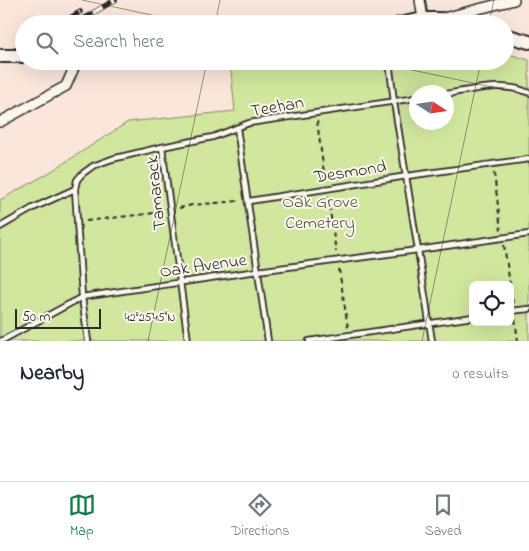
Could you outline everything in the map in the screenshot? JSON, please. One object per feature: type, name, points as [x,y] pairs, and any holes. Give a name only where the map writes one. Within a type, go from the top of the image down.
[{"type":"street","points":[[420,0],[422,15]]},
{"type":"street","points":[[456,15],[514,0]]},
{"type":"street","points":[[514,38],[529,42]]},
{"type":"street","points":[[0,56],[15,56]]},
{"type":"street","points":[[0,122],[66,86],[73,70]]},
{"type":"lane","points":[[390,70],[432,341]]},
{"type":"lane","points":[[454,93],[509,87],[529,93]]},
{"type":"lane","name":"Teehan","points":[[249,200],[237,128],[249,123],[409,99]]},
{"type":"lane","name":"Tamarack","points":[[188,341],[162,147],[213,137],[237,128]]},
{"type":"lane","points":[[88,341],[82,297],[75,189],[77,180],[93,166],[112,159],[162,147]]},
{"type":"lane","name":"Desmond","points":[[249,200],[529,159]]},
{"type":"lane","points":[[0,227],[33,208],[75,189]]},
{"type":"lane","points":[[249,200],[257,271],[268,341]]},
{"type":"lane","name":"Oak Avenue","points":[[1,341],[82,297],[529,234]]},
{"type":"lane","points":[[514,311],[529,309]]},
{"type":"lane","points":[[309,341],[469,318]]},
{"type":"path","points":[[316,113],[349,335]]},
{"type":"path","points":[[493,164],[509,281]]},
{"type":"path","points":[[77,223],[171,211],[192,206],[249,200]]},
{"type":"path","points":[[514,321],[518,341]]},
{"type":"green space","name":"Oak Grove Cemetery","points":[[514,56],[529,60],[529,341],[0,341],[0,200],[47,174],[128,122],[235,111],[231,70],[514,70]]},
{"type":"railway","points":[[89,15],[115,0]]},
{"type":"railway","points":[[75,15],[80,12]]},
{"type":"railway","points":[[0,59],[15,50]]}]
